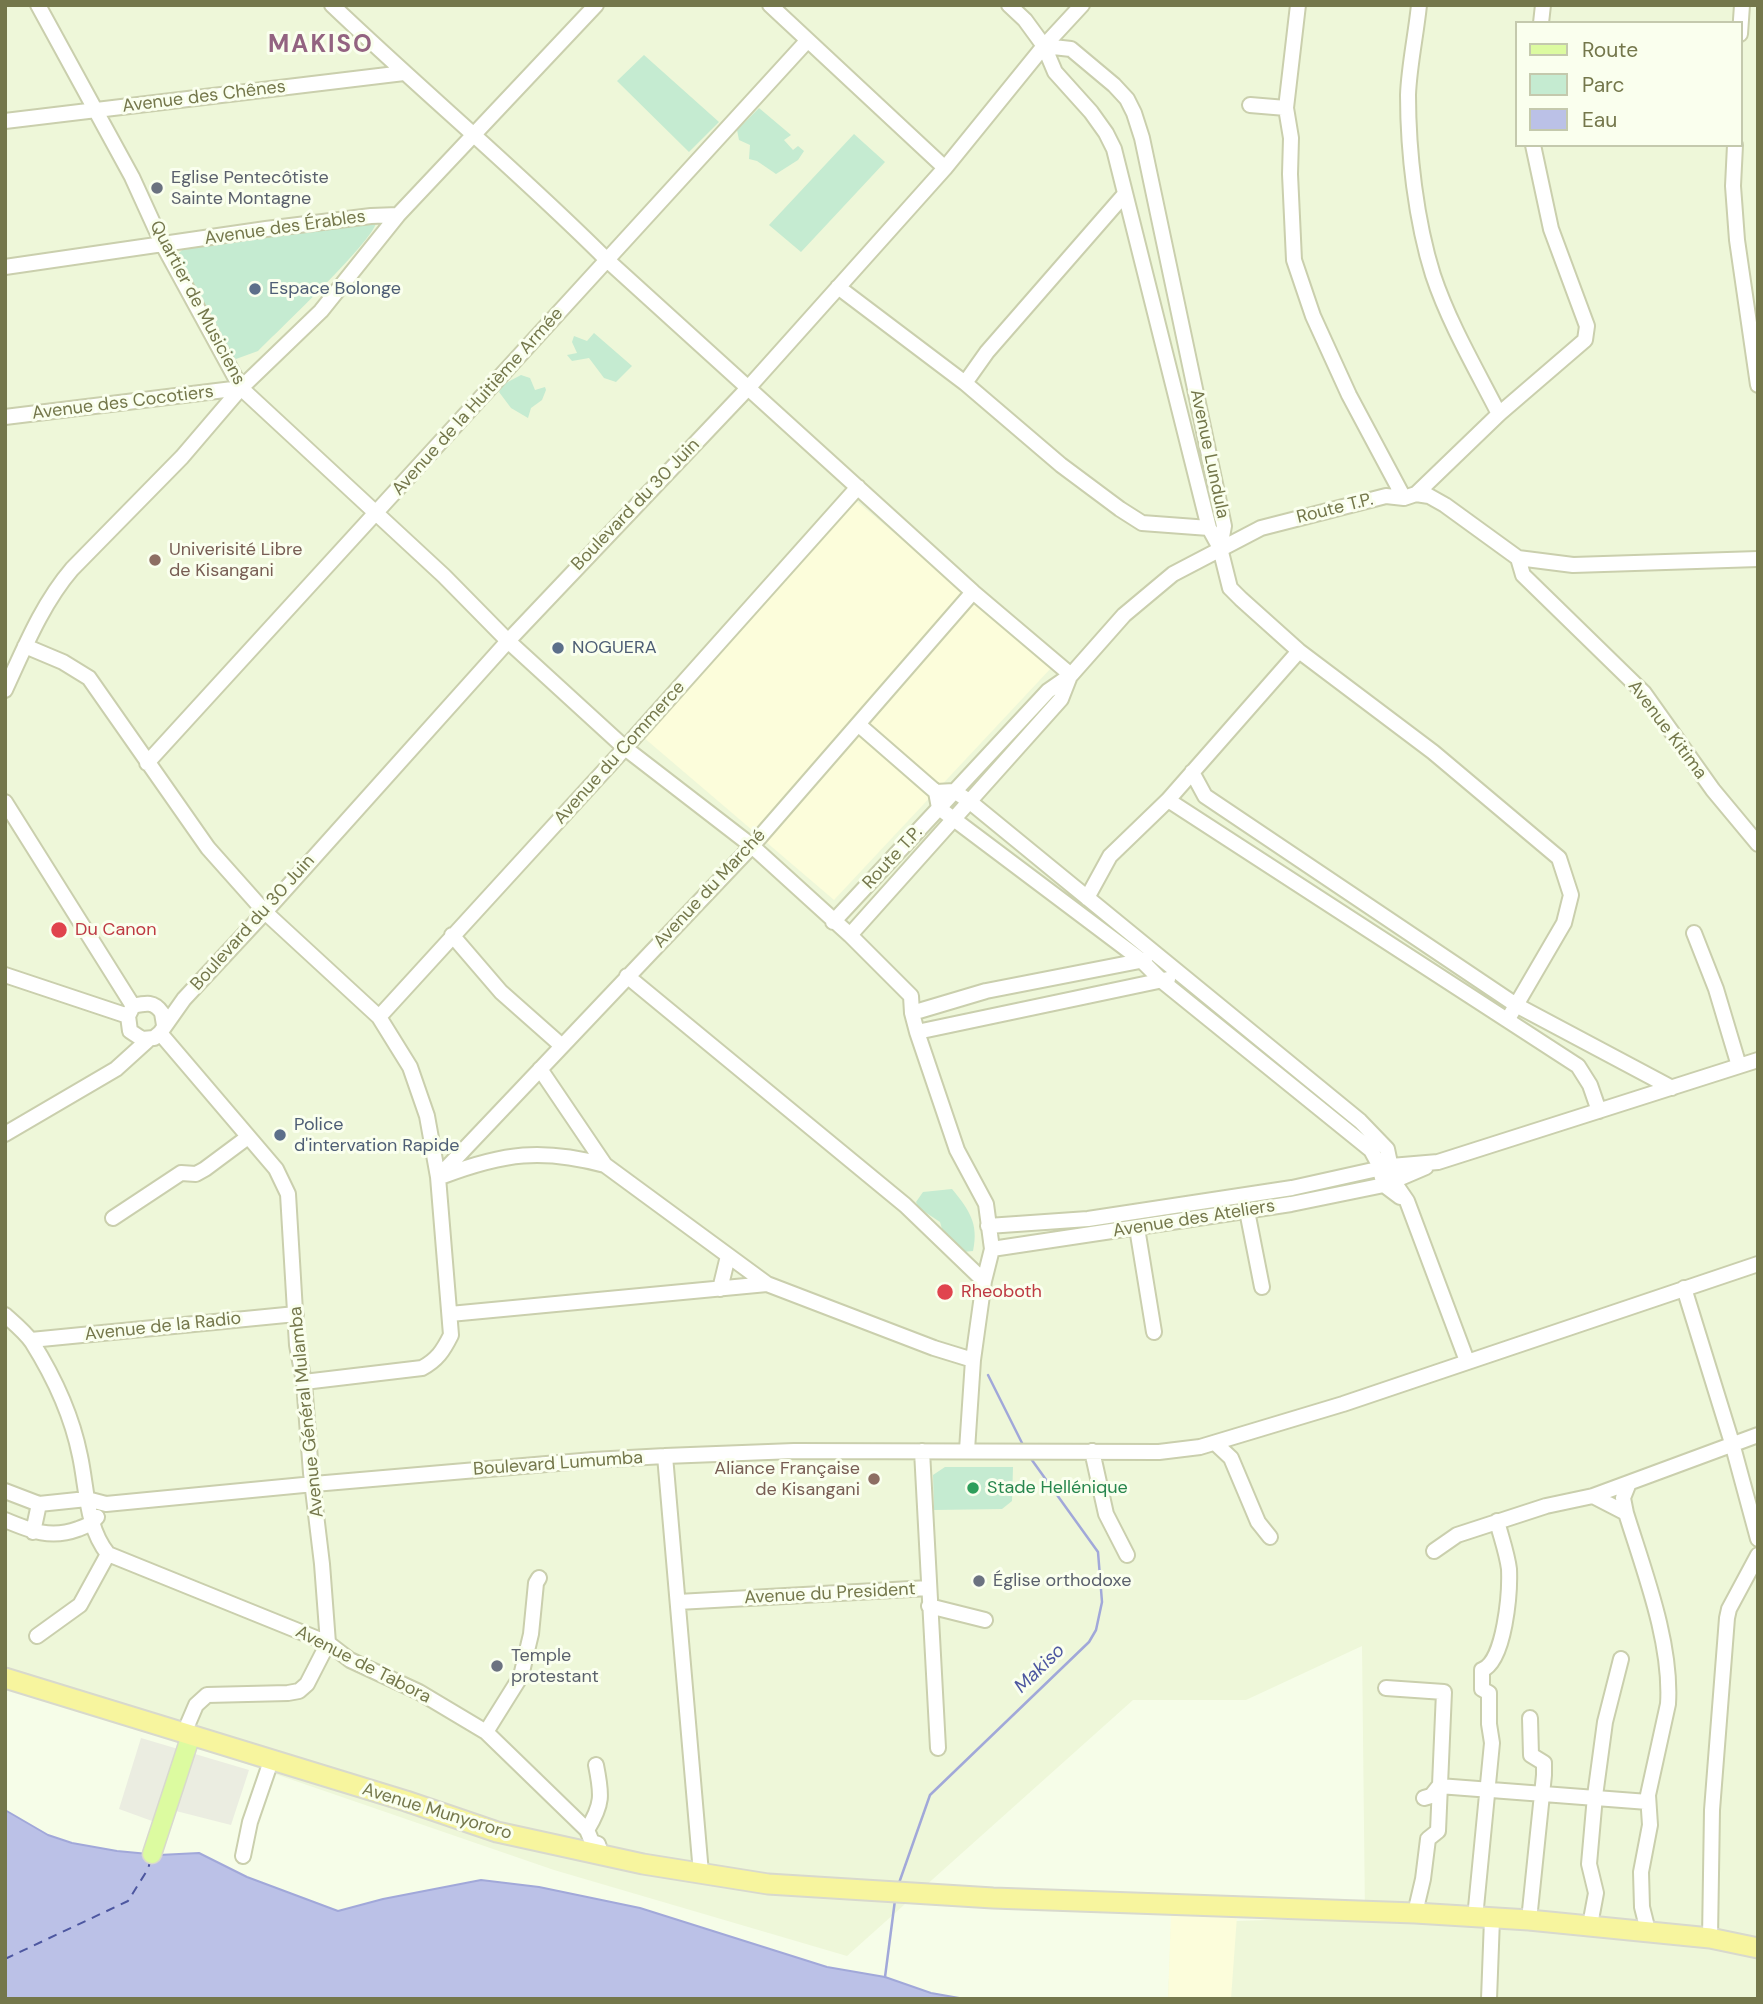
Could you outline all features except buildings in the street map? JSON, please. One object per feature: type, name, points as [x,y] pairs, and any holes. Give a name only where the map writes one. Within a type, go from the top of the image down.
[{"type":"highway","name":"Avenue Munyororo","points":[[5,1678],[405,1801],[497,1832],[602,1856],[768,1884],[993,1898],[1415,1913],[1529,1920],[1710,1938],[1758,1948]]},
{"type":"main road","points":[[152,1854],[187,1734]]},
{"type":"street","name":"Quartier de Musiciens","points":[[38,5],[96,109],[132,177],[163,245],[241,388],[625,748],[752,846],[911,996],[917,1032],[957,1150],[986,1204],[992,1249]]},
{"type":"street","points":[[332,5],[404,73],[548,200],[606,259],[973,592],[1071,675]]},
{"type":"street","points":[[5,690],[25,646],[60,583],[72,569],[182,457],[241,388],[321,310],[398,215],[596,5]]},
{"type":"street","points":[[770,5],[945,168]]},
{"type":"street","name":"Avenue Lundula","points":[[1009,5],[1025,20],[1044,46],[1055,72],[1107,133],[1114,149],[1209,528],[1220,548]]},
{"type":"street","name":"Boulevard du 30 Juin","points":[[116,1069],[157,1033],[184,999],[508,641],[749,387],[945,168],[1044,46],[1082,5]]},
{"type":"street","points":[[1297,5],[1286,108],[1292,152],[1290,174],[1294,260],[1302,289],[1349,395],[1410,496],[1585,340],[1587,334],[1583,317],[1550,229],[1532,147]]},
{"type":"street","points":[[1419,5],[1408,94],[1420,226],[1433,276],[1466,350],[1499,414]]},
{"type":"street","name":"Avenue de la Huitième Armée","points":[[147,763],[807,41]]},
{"type":"street","name":"Avenue Lundula","points":[[1044,46],[1071,49],[1114,85],[1127,99],[1134,113],[1145,152],[1224,526],[1220,548]]},
{"type":"street","name":"Avenue des Chênes","points":[[5,121],[404,73]]},
{"type":"street","points":[[1250,105],[1286,108]]},
{"type":"street","points":[[1735,147],[1733,186],[1737,240],[1758,385]]},
{"type":"street","points":[[965,383],[986,352],[1124,195]]},
{"type":"street","name":"Avenue des Érables","points":[[5,267],[363,217],[398,215]]},
{"type":"street","points":[[838,287],[965,383],[1061,465],[1142,523],[1209,528]]},
{"type":"street","name":"Avenue des Cocotiers","points":[[5,417],[241,388]]},
{"type":"street","name":"Avenue du Commerce","points":[[379,1017],[625,748],[858,486]]},
{"type":"street","name":"Route T.P.","points":[[833,922],[1048,691],[1071,675],[1124,615],[1173,574],[1261,528],[1386,496],[1429,496],[1518,558],[1573,565],[1758,559]]},
{"type":"street","points":[[1220,548],[1230,588],[1299,651],[1433,752],[1559,858],[1571,895],[1564,923],[1508,1019]]},
{"type":"street","name":"Avenue Kitima","points":[[1518,558],[1523,575],[1644,693],[1713,790],[1757,841]]},
{"type":"street","name":"Avenue du Marché","points":[[438,1177],[752,846],[973,592]]},
{"type":"street","points":[[25,646],[63,662],[89,678],[208,848],[265,912],[379,1017],[410,1067],[419,1088],[438,1177],[451,1335],[443,1352],[434,1362],[422,1368],[304,1382]]},
{"type":"street","points":[[1087,898],[1110,856],[1168,800],[1299,651]]},
{"type":"street","name":"Route T.P.","points":[[850,936],[1061,699],[1071,675]]},
{"type":"street","points":[[859,725],[936,792],[939,808],[1141,960],[1162,981],[1371,1150],[1385,1167]]},
{"type":"street","points":[[1192,772],[1205,796],[1516,1006],[1672,1088]]},
{"type":"street","points":[[936,792],[954,791],[969,801],[1360,1121],[1387,1149],[1385,1167],[1389,1183],[1407,1201],[1467,1361]]},
{"type":"street","points":[[1168,800],[1578,1066],[1590,1085],[1599,1111]]},
{"type":"street","points":[[5,803],[130,1018],[137,1038],[157,1033],[162,1013],[153,1004]]},
{"type":"street","points":[[1260,859],[1276,844]]},
{"type":"street","points":[[1694,933],[1716,989],[1739,1066]]},
{"type":"street","points":[[452,935],[501,992],[562,1046]]},
{"type":"street","points":[[912,1013],[986,990],[1160,958]]},
{"type":"street","points":[[5,975],[130,1018]]},
{"type":"street","points":[[627,976],[905,1205],[984,1281]]},
{"type":"street","points":[[917,1032],[1183,977]]},
{"type":"street","points":[[5,1134],[116,1069],[126,1047],[130,1018],[146,1003],[184,999]]},
{"type":"street","name":"Avenue Général Mulamba","points":[[157,1033],[276,1169],[288,1194],[298,1345],[304,1382],[328,1643]]},
{"type":"street","points":[[988,1226],[1088,1219],[1278,1191],[1385,1167],[1438,1162],[1758,1060]]},
{"type":"street","points":[[540,1069],[605,1166]]},
{"type":"street","points":[[113,1218],[181,1174],[196,1174],[205,1169],[248,1137]]},
{"type":"street","points":[[438,1177],[481,1162],[514,1156],[547,1154],[575,1157],[605,1166],[767,1284],[934,1348],[973,1360]]},
{"type":"street","name":"Avenue des Ateliers","points":[[992,1249],[1247,1211],[1389,1183],[1438,1162]]},
{"type":"street","points":[[1247,1211],[1262,1287]]},
{"type":"street","points":[[1137,1228],[1154,1332]]},
{"type":"street","points":[[967,1450],[973,1360],[984,1281],[992,1249]]},
{"type":"street","points":[[720,1289],[728,1256]]},
{"type":"street","name":"Boulevard Lumumba","points":[[5,1491],[38,1504],[87,1499],[106,1504],[593,1460],[665,1456],[794,1451],[1182,1450],[1215,1443],[1343,1404],[1758,1264]]},
{"type":"street","points":[[450,1314],[767,1284]]},
{"type":"street","points":[[1684,1288],[1732,1443],[1758,1539]]},
{"type":"street","name":"Avenue de la Radio","points":[[31,1340],[296,1314]]},
{"type":"street","points":[[5,1315],[31,1340],[66,1406],[77,1441],[93,1523],[100,1545],[108,1554],[80,1605],[37,1636]]},
{"type":"street","points":[[1434,1551],[1457,1535],[1546,1506],[1592,1496],[1758,1435]]},
{"type":"street","points":[[1215,1443],[1231,1458],[1258,1522],[1269,1537]]},
{"type":"street","name":"Avenue du President","points":[[678,1602],[929,1588],[922,1451]]},
{"type":"street","points":[[1092,1451],[1106,1514],[1127,1555]]},
{"type":"street","points":[[665,1456],[701,1872]]},
{"type":"street","points":[[1629,1483],[1623,1498],[1656,1608],[1669,1690],[1648,1802],[1650,1825],[1641,1872],[1642,1907],[1648,1931]]},
{"type":"street","points":[[1592,1496],[1626,1513]]},
{"type":"street","points":[[33,1532],[38,1504]]},
{"type":"street","points":[[5,1520],[33,1532],[51,1535],[93,1523],[106,1504]]},
{"type":"street","points":[[1489,1999],[1483,1919],[1486,1790],[1492,1743],[1489,1693],[1482,1689],[1482,1670],[1490,1667],[1500,1649],[1508,1582],[1508,1569],[1497,1521]]},
{"type":"street","name":"Avenue de Tabora","points":[[108,1554],[328,1643],[350,1660],[419,1692],[486,1732],[587,1830],[592,1842],[598,1844],[602,1856]]},
{"type":"street","points":[[1710,1938],[1712,1810],[1727,1618],[1729,1609],[1758,1555]]},
{"type":"street","points":[[486,1732],[521,1676],[531,1634],[536,1583],[539,1578]]},
{"type":"street","points":[[929,1588],[938,1748]]},
{"type":"street","points":[[929,1606],[985,1620]]},
{"type":"street","points":[[187,1734],[196,1705],[208,1695],[299,1691],[307,1684],[328,1643]]},
{"type":"street","points":[[1590,1925],[1596,1893],[1589,1864],[1595,1796],[1605,1722],[1620,1659]]},
{"type":"street","points":[[1386,1688],[1444,1692],[1438,1831],[1427,1839],[1423,1880],[1415,1913]]},
{"type":"street","points":[[1529,1920],[1544,1763],[1531,1755],[1530,1717]]},
{"type":"street","points":[[243,1856],[250,1822],[271,1761]]},
{"type":"street","points":[[587,1830],[598,1811],[600,1789],[596,1765]]},
{"type":"street","points":[[1439,1786],[1648,1802]]},
{"type":"street","points":[[1424,1798],[1431,1796],[1439,1786]]},
{"type":"shaded area","points":[[5,5],[1758,5],[1758,1999],[1168,1999],[1171,1923],[1365,1917],[1362,1646],[1246,1700],[1133,1700],[847,1956],[554,1870],[5,1681]]},
{"type":"shaded area","points":[[855,500],[1053,666],[834,900],[643,737]]},
{"type":"shaded area","points":[[141,1738],[249,1770],[231,1825],[172,1810],[146,1853],[152,1821],[119,1809]]},
{"type":"shaded area","points":[[1171,1914],[1237,1916],[1231,1999],[1168,1999]]},
{"type":"green space","points":[[644,55],[719,122],[689,152],[617,81]]},
{"type":"green space","points":[[759,108],[791,135],[784,140],[793,150],[798,146],[804,151],[798,160],[776,174],[757,161],[749,159],[750,145],[739,140],[737,130]]},
{"type":"green space","points":[[854,134],[885,162],[801,252],[769,225]]},
{"type":"green space","points":[[372,220],[376,223],[371,233],[323,287],[258,351],[236,359],[230,354],[179,263],[178,254],[183,249]]},
{"type":"green space","points":[[594,333],[632,366],[616,382],[604,378],[589,358],[572,361],[567,355],[577,353],[572,342],[574,336],[587,341]]},
{"type":"green space","points":[[521,375],[530,378],[535,390],[545,387],[546,390],[542,400],[531,408],[528,418],[511,408],[499,392],[504,384]]},
{"type":"green space","points":[[952,1189],[971,1217],[975,1232],[973,1251],[963,1252],[942,1229],[940,1222],[919,1208],[916,1202],[923,1192]]},
{"type":"green space","name":"Stade Hellénique","points":[[945,1467],[1013,1467],[1012,1501],[1002,1509],[934,1510],[933,1475]]},
{"type":"water","points":[[5,1810],[48,1835],[72,1843],[159,1855],[199,1853],[247,1877],[338,1911],[383,1899],[481,1880],[539,1887],[640,1908],[827,1967],[885,1977],[931,1993],[965,1999],[5,1999]]},
{"type":"waterway","name":"Makiso","points":[[988,1375],[1024,1447]]},
{"type":"waterway","name":"Makiso","points":[[899,1883],[930,1795],[1089,1642],[1096,1630],[1102,1602],[1098,1552],[1029,1456]]},
{"type":"waterway","name":"Makiso","points":[[885,1977],[895,1900]]},
{"type":"ferry route","points":[[5,1959],[128,1901],[150,1862]]},
{"type":"place","name":"Eglise Pentecôtiste Sainte Montagne","points":[[157,188]]},
{"type":"place","name":"Espace Bolonge","points":[[255,289]]},
{"type":"place","name":"Univerisité Libre de Kisangani","points":[[155,560]]},
{"type":"place","name":"NOGUERA","points":[[558,648]]},
{"type":"place","name":"Du Canon","points":[[59,930]]},
{"type":"place","name":"Police d'intervation Rapide","points":[[280,1135]]},
{"type":"place","name":"Rheoboth","points":[[945,1292]]},
{"type":"place","name":"Aliance Française de Kisangani","points":[[874,1479]]},
{"type":"place","name":"Stade Hellénique","points":[[973,1488]]},
{"type":"place","name":"Église orthodoxe","points":[[979,1581]]},
{"type":"place","name":"Temple protestant","points":[[497,1666]]},
{"type":"district","name":"MAKISO","points":[[321,46]]}]
